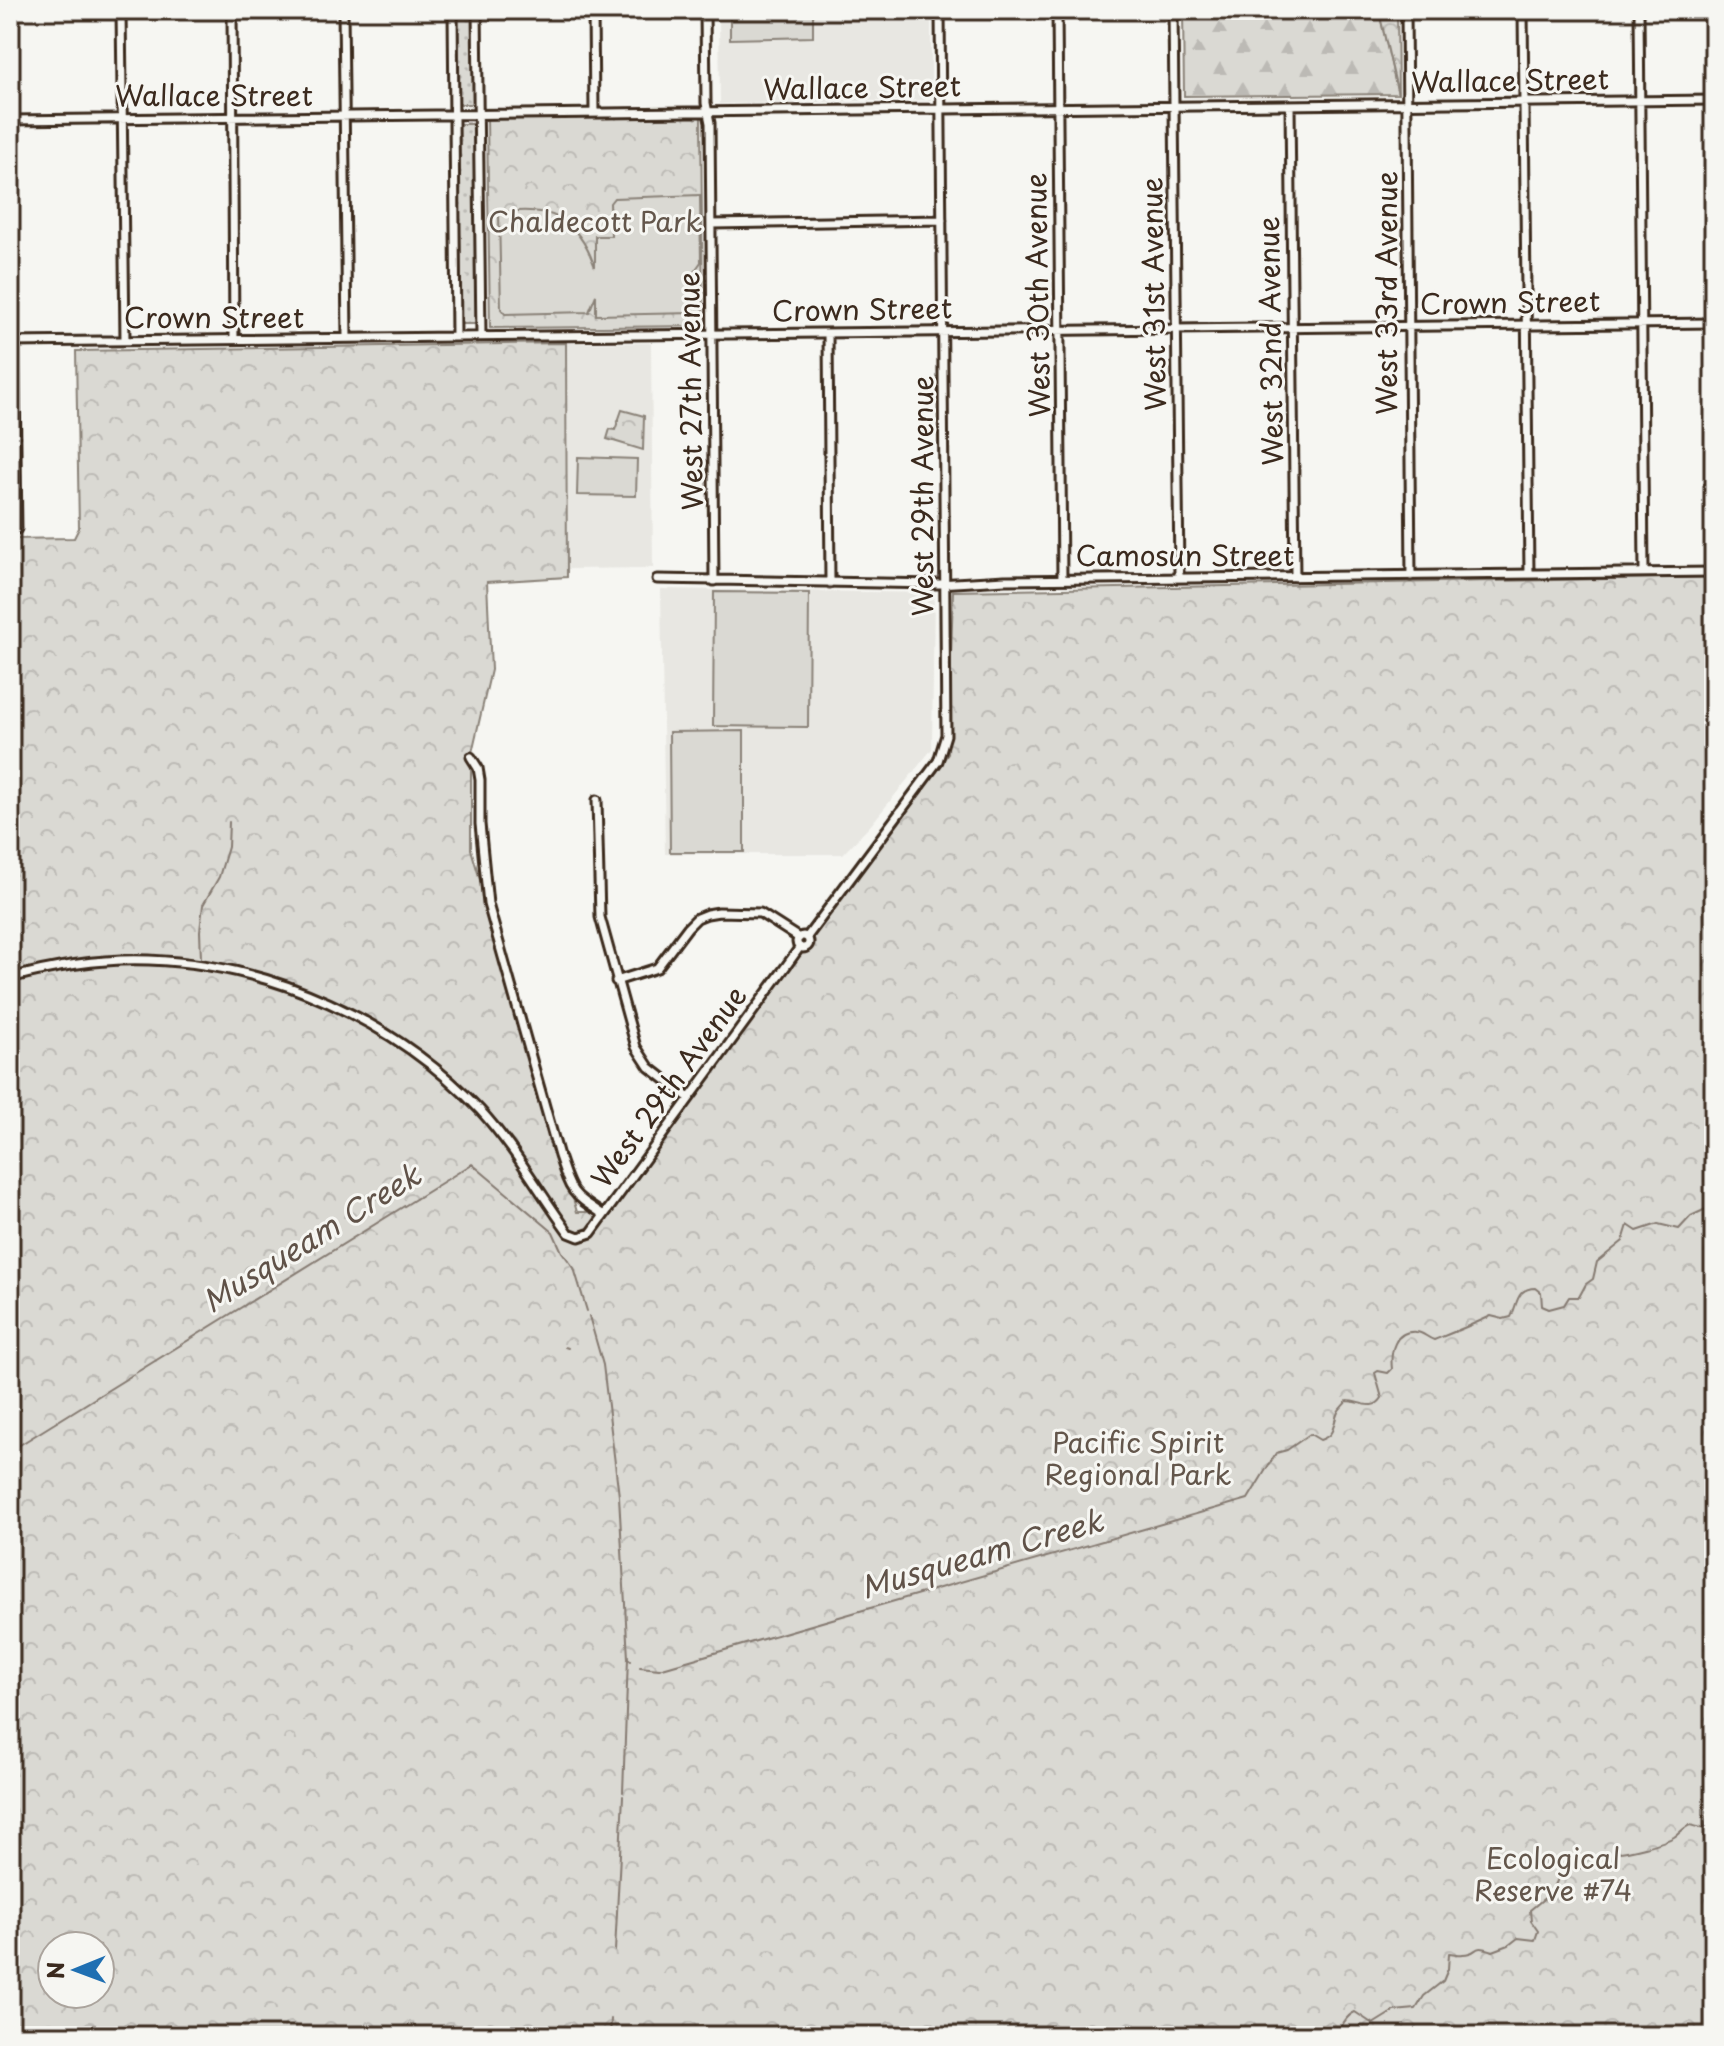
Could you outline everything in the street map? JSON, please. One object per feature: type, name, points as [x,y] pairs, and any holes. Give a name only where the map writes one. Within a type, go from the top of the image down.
[{"type":"street","points":[[10,10],[12,342],[17,529]]},
{"type":"street","points":[[121,10],[125,340]]},
{"type":"street","points":[[232,10],[234,339]]},
{"type":"street","points":[[343,10],[347,338]]},
{"type":"street","points":[[453,10],[456,336]]},
{"type":"street","points":[[477,10],[481,336]]},
{"type":"street","points":[[593,10],[594,113]]},
{"type":"street","name":"West 27th Avenue","points":[[705,10],[711,224],[714,581]]},
{"type":"street","name":"West 29th Avenue","points":[[604,1215],[802,941],[884,836],[944,749],[947,725],[940,10]]},
{"type":"street","name":"West 30th Avenue","points":[[1057,10],[1062,579]]},
{"type":"street","name":"West 31st Avenue","points":[[1173,10],[1179,577]]},
{"type":"street","name":"West 33rd Avenue","points":[[1406,10],[1411,576]]},
{"type":"street","points":[[1523,10],[1529,574]]},
{"type":"street","points":[[1639,10],[1644,572]]},
{"type":"street","name":"Wallace Street","points":[[11,120],[1714,100]]},
{"type":"street","name":"West 32nd Avenue","points":[[1290,105],[1295,577]]},
{"type":"street","points":[[711,224],[942,220]]},
{"type":"street","name":"Crown Street","points":[[12,342],[1714,323]]},
{"type":"street","points":[[828,333],[830,583]]},
{"type":"street","name":"Camosun Street","points":[[657,579],[946,583],[1179,577],[1714,572]]},
{"type":"street","points":[[10,978],[78,964],[150,960],[233,971],[294,989],[366,1022],[450,1081],[506,1140],[569,1233],[584,1236],[591,1233],[604,1215],[578,1198],[569,1187],[488,904],[481,839],[480,780],[478,768],[471,757]]},
{"type":"street","points":[[597,800],[600,917],[616,981],[640,1057],[689,1098]]},
{"type":"street","points":[[616,981],[657,968],[688,927],[707,914],[760,913],[802,941]]},
{"type":"shaded area","points":[[719,10],[931,10],[931,100],[720,104]]},
{"type":"shaded area","points":[[567,343],[651,343],[653,568],[568,569]]},
{"type":"shaded area","points":[[661,589],[934,593],[932,749],[870,826],[843,854],[665,854]]},
{"type":"green space","points":[[458,10],[474,10],[474,104],[459,104]]},
{"type":"green space","points":[[730,10],[813,10],[813,37],[730,39]]},
{"type":"green space","points":[[1183,10],[1369,10],[1380,16],[1398,94],[1184,96]]},
{"type":"green space","points":[[1369,10],[1397,10],[1398,94],[1380,16]]},
{"type":"green space","name":"Chaldecott Park","points":[[701,116],[703,326],[490,328],[487,118]]},
{"type":"green space","points":[[459,124],[475,124],[476,324],[461,324]]},
{"type":"green space","points":[[700,195],[701,262],[694,272],[694,313],[596,315],[596,295],[589,312],[505,314],[501,309],[499,213],[533,211],[559,218],[580,236],[595,267],[595,236],[611,236],[610,203],[614,198]]},
{"type":"green space","name":"Pacific Spirit Regional Park","points":[[566,343],[567,577],[487,582],[491,670],[471,757],[471,849],[577,1212],[606,1212],[948,754],[953,591],[1714,577],[1714,2036],[10,2036],[10,539],[74,538],[79,528],[76,351]]},
{"type":"green space","points":[[622,410],[644,416],[643,450],[607,439],[610,429],[615,430]]},
{"type":"green space","points":[[578,457],[637,459],[636,496],[577,495]]},
{"type":"green space","points":[[714,592],[809,593],[808,727],[713,726]]},
{"type":"green space","points":[[744,731],[744,852],[670,852],[669,732]]},
{"type":"waterway","points":[[201,959],[203,905],[219,877],[228,847],[229,822]]},
{"type":"waterway","name":"Musqueam Creek","points":[[10,1451],[472,1164],[553,1232],[574,1268],[587,1311]]},
{"type":"waterway","name":"Musqueam Creek","points":[[640,1667],[659,1669],[1248,1499],[1276,1453],[1287,1450],[1310,1434],[1320,1440],[1329,1435],[1338,1412],[1347,1401],[1370,1405],[1382,1398],[1375,1373],[1388,1373],[1392,1369],[1393,1349],[1398,1338],[1409,1332],[1418,1332],[1434,1340],[1491,1316],[1511,1317],[1521,1293],[1529,1289],[1536,1288],[1541,1292],[1542,1306],[1549,1309],[1564,1305],[1569,1297],[1579,1297],[1586,1284],[1593,1279],[1597,1262],[1623,1241],[1628,1225],[1637,1231],[1658,1224],[1679,1229],[1691,1216],[1708,1208]]},
{"type":"waterway","name":"Musqueam Creek","points":[[589,1316],[603,1365],[619,1496],[628,1658],[631,1661]]},
{"type":"waterway","points":[[623,1792],[628,1658]]},
{"type":"waterway","points":[[615,1951],[623,1796]]},
{"type":"waterway","points":[[1339,2036],[1344,2022],[1355,2012],[1373,2024],[1394,2011],[1416,2009],[1424,1996],[1443,1981],[1449,1953],[1468,1954],[1478,1948],[1493,1951],[1518,1938],[1535,1940],[1538,1931],[1531,1921],[1530,1910],[1552,1892],[1561,1872],[1591,1866],[1607,1868],[1612,1865],[1617,1852],[1662,1842],[1690,1825],[1705,1829],[1708,1813],[1714,1809]]},
{"type":"waterway","points":[[610,2036],[611,2019]]},
{"type":"park label","name":"Ecological Reserve #74","points":[[1553,1875]]}]
